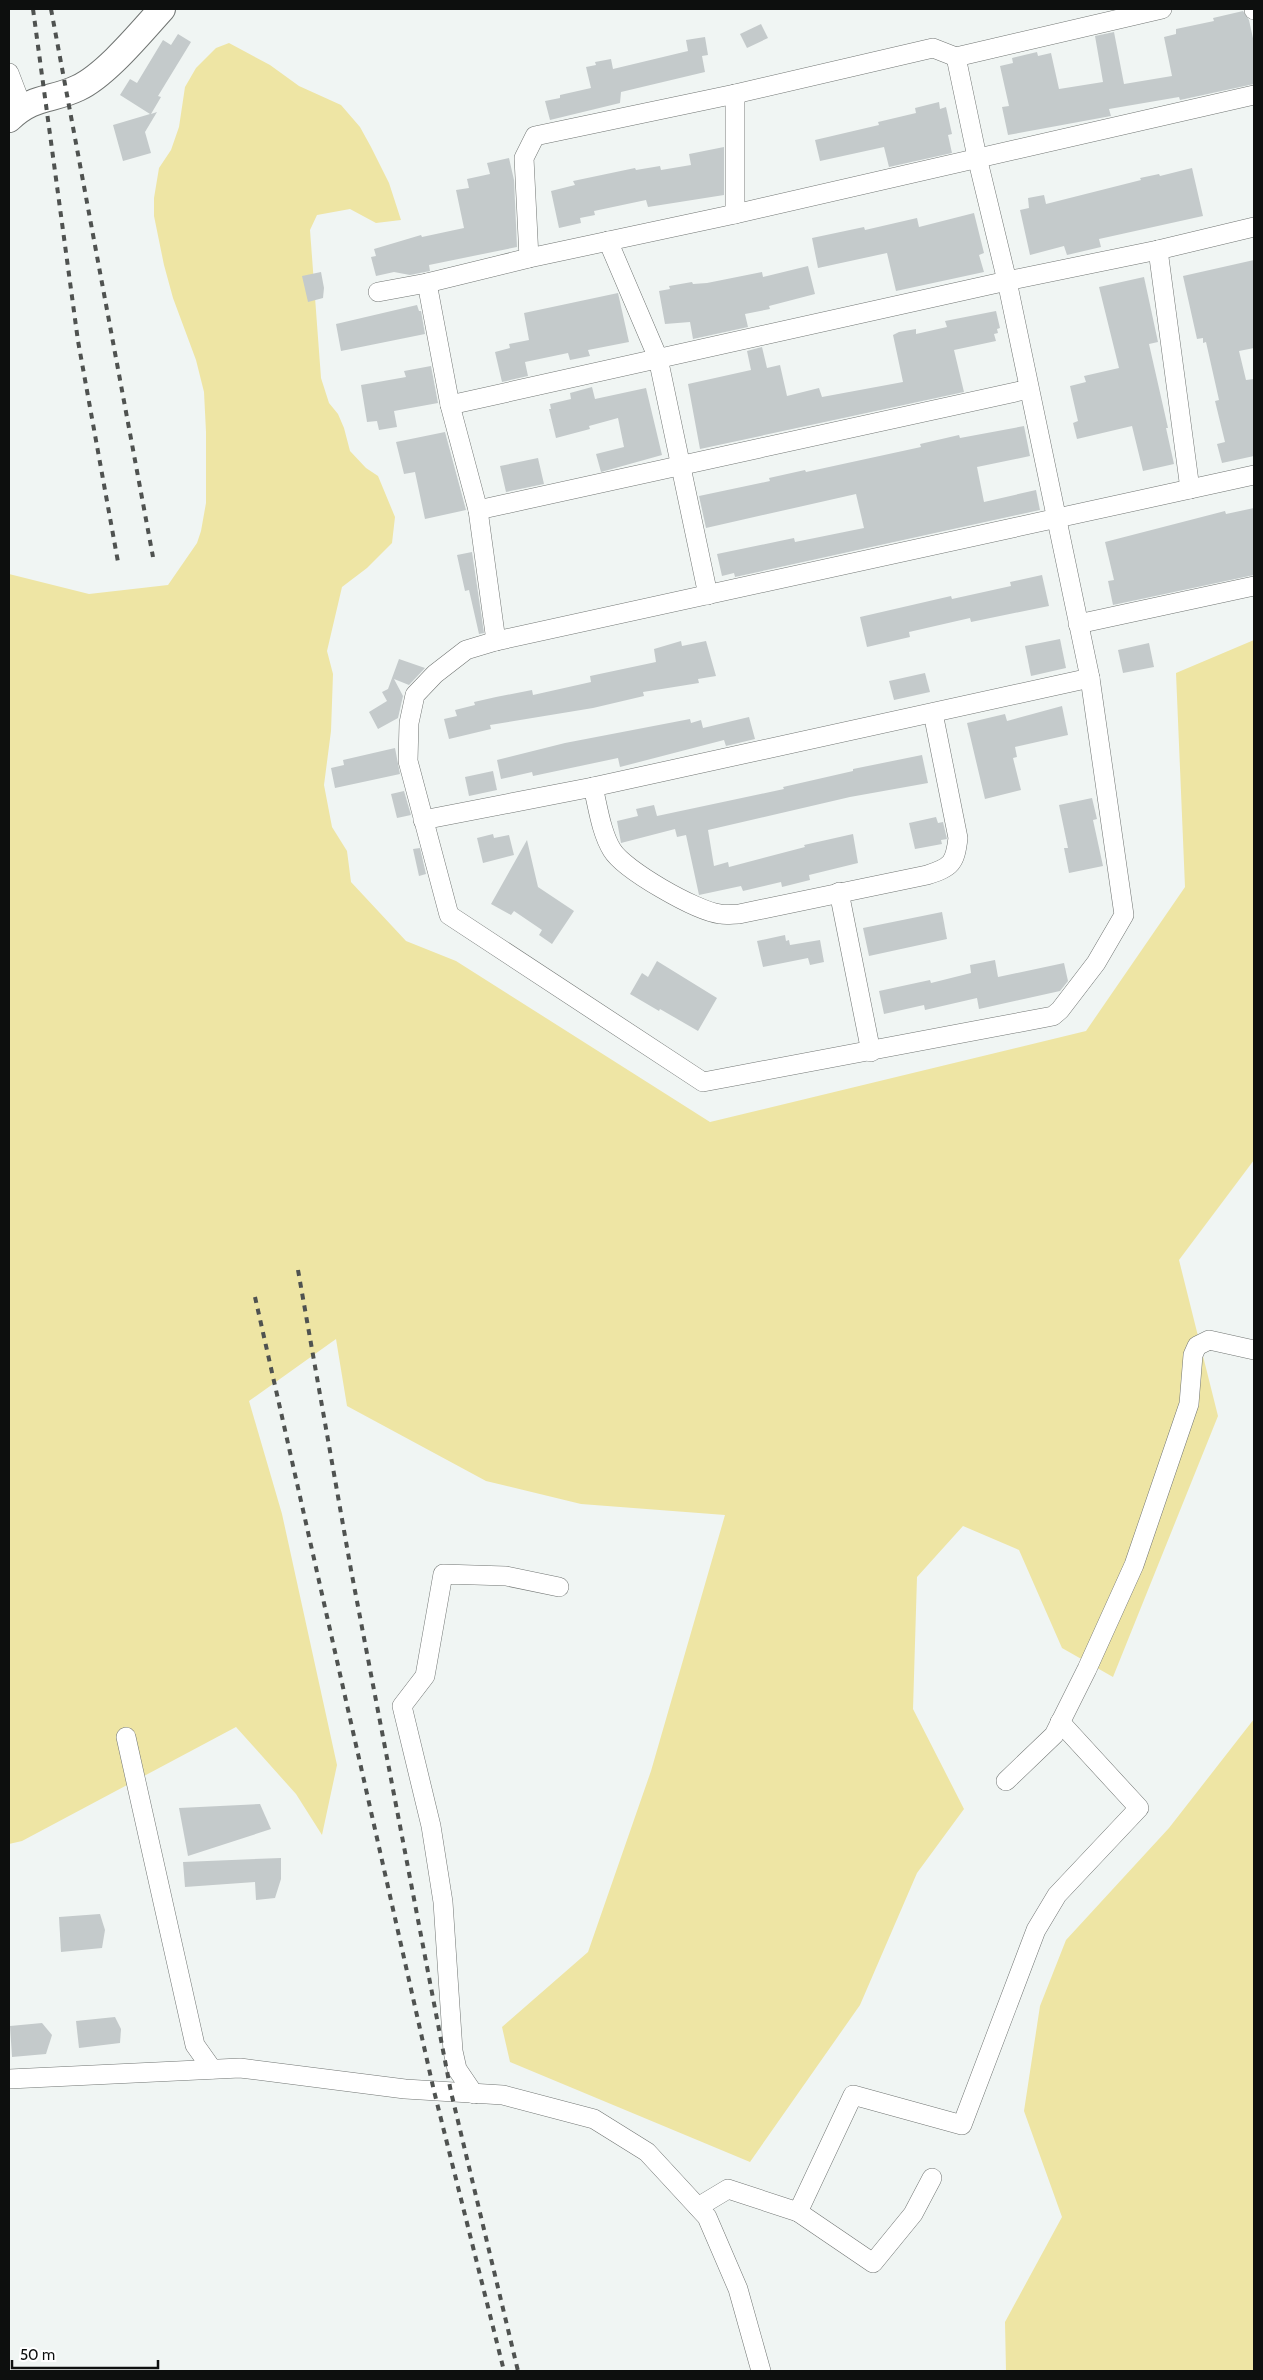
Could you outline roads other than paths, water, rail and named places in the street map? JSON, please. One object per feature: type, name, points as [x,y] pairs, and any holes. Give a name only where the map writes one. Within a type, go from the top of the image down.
[{"type":"street","points":[[9,73],[17,98],[15,113],[78,88],[92,80],[162,9]]},
{"type":"street","points":[[529,258],[524,158],[535,136],[735,94],[933,48],[956,57],[1162,9]]},
{"type":"street","points":[[956,57],[977,157],[1007,281],[1030,389],[1056,518],[1078,624],[1090,678],[1124,915],[1100,955],[1060,1010],[1053,1016],[870,1052],[702,1082],[449,915],[408,761],[409,723],[415,695],[435,674],[466,650],[496,641],[708,595],[1056,518],[1254,475]]},
{"type":"street","points":[[735,94],[735,214]]},
{"type":"street","points":[[378,292],[427,283],[529,258],[735,214],[1254,95]]},
{"type":"street","points":[[450,405],[1007,281],[1158,250],[1254,227]]},
{"type":"street","points":[[608,241],[658,358],[708,595]]},
{"type":"street","points":[[1158,250],[1190,489]]},
{"type":"street","points":[[427,283],[450,405],[478,510],[496,641]]},
{"type":"street","points":[[478,510],[680,464],[1030,389]]},
{"type":"street","points":[[1078,624],[1254,586]]},
{"type":"street","points":[[423,820],[593,787],[1090,678]]},
{"type":"street","points":[[593,787],[606,838],[616,857],[658,886],[698,907],[719,914],[739,914],[946,869],[956,857],[958,838],[932,713]]},
{"type":"street","points":[[839,892],[870,1052]]},
{"type":"street","points":[[1006,1781],[1054,1735],[1087,1669],[1134,1565],[1189,1404],[1193,1355],[1197,1346],[1208,1340],[1254,1350]]},
{"type":"street","points":[[474,2094],[458,2069],[453,2051],[443,1902],[431,1826],[402,1706],[425,1676],[443,1574],[506,1576],[559,1587]]},
{"type":"street","points":[[798,2212],[853,2095],[962,2125],[1036,1930],[1058,1895],[1139,1808],[1060,1722]]},
{"type":"street","points":[[126,1737],[195,2045],[212,2069]]},
{"type":"street","points":[[9,2079],[240,2068],[405,2089],[503,2095],[594,2119],[647,2152],[707,2217],[738,2289],[761,2371]]},
{"type":"street","points":[[698,2207],[728,2189],[798,2212],[873,2263],[913,2214],[932,2178]]},
{"type":"railway","points":[[33,9],[78,341],[118,562]]},
{"type":"railway","points":[[51,9],[153,557]]},
{"type":"railway","points":[[298,1270],[351,1570],[451,2092],[518,2371]]},
{"type":"railway","points":[[255,1297],[434,2091],[504,2371]]}]
